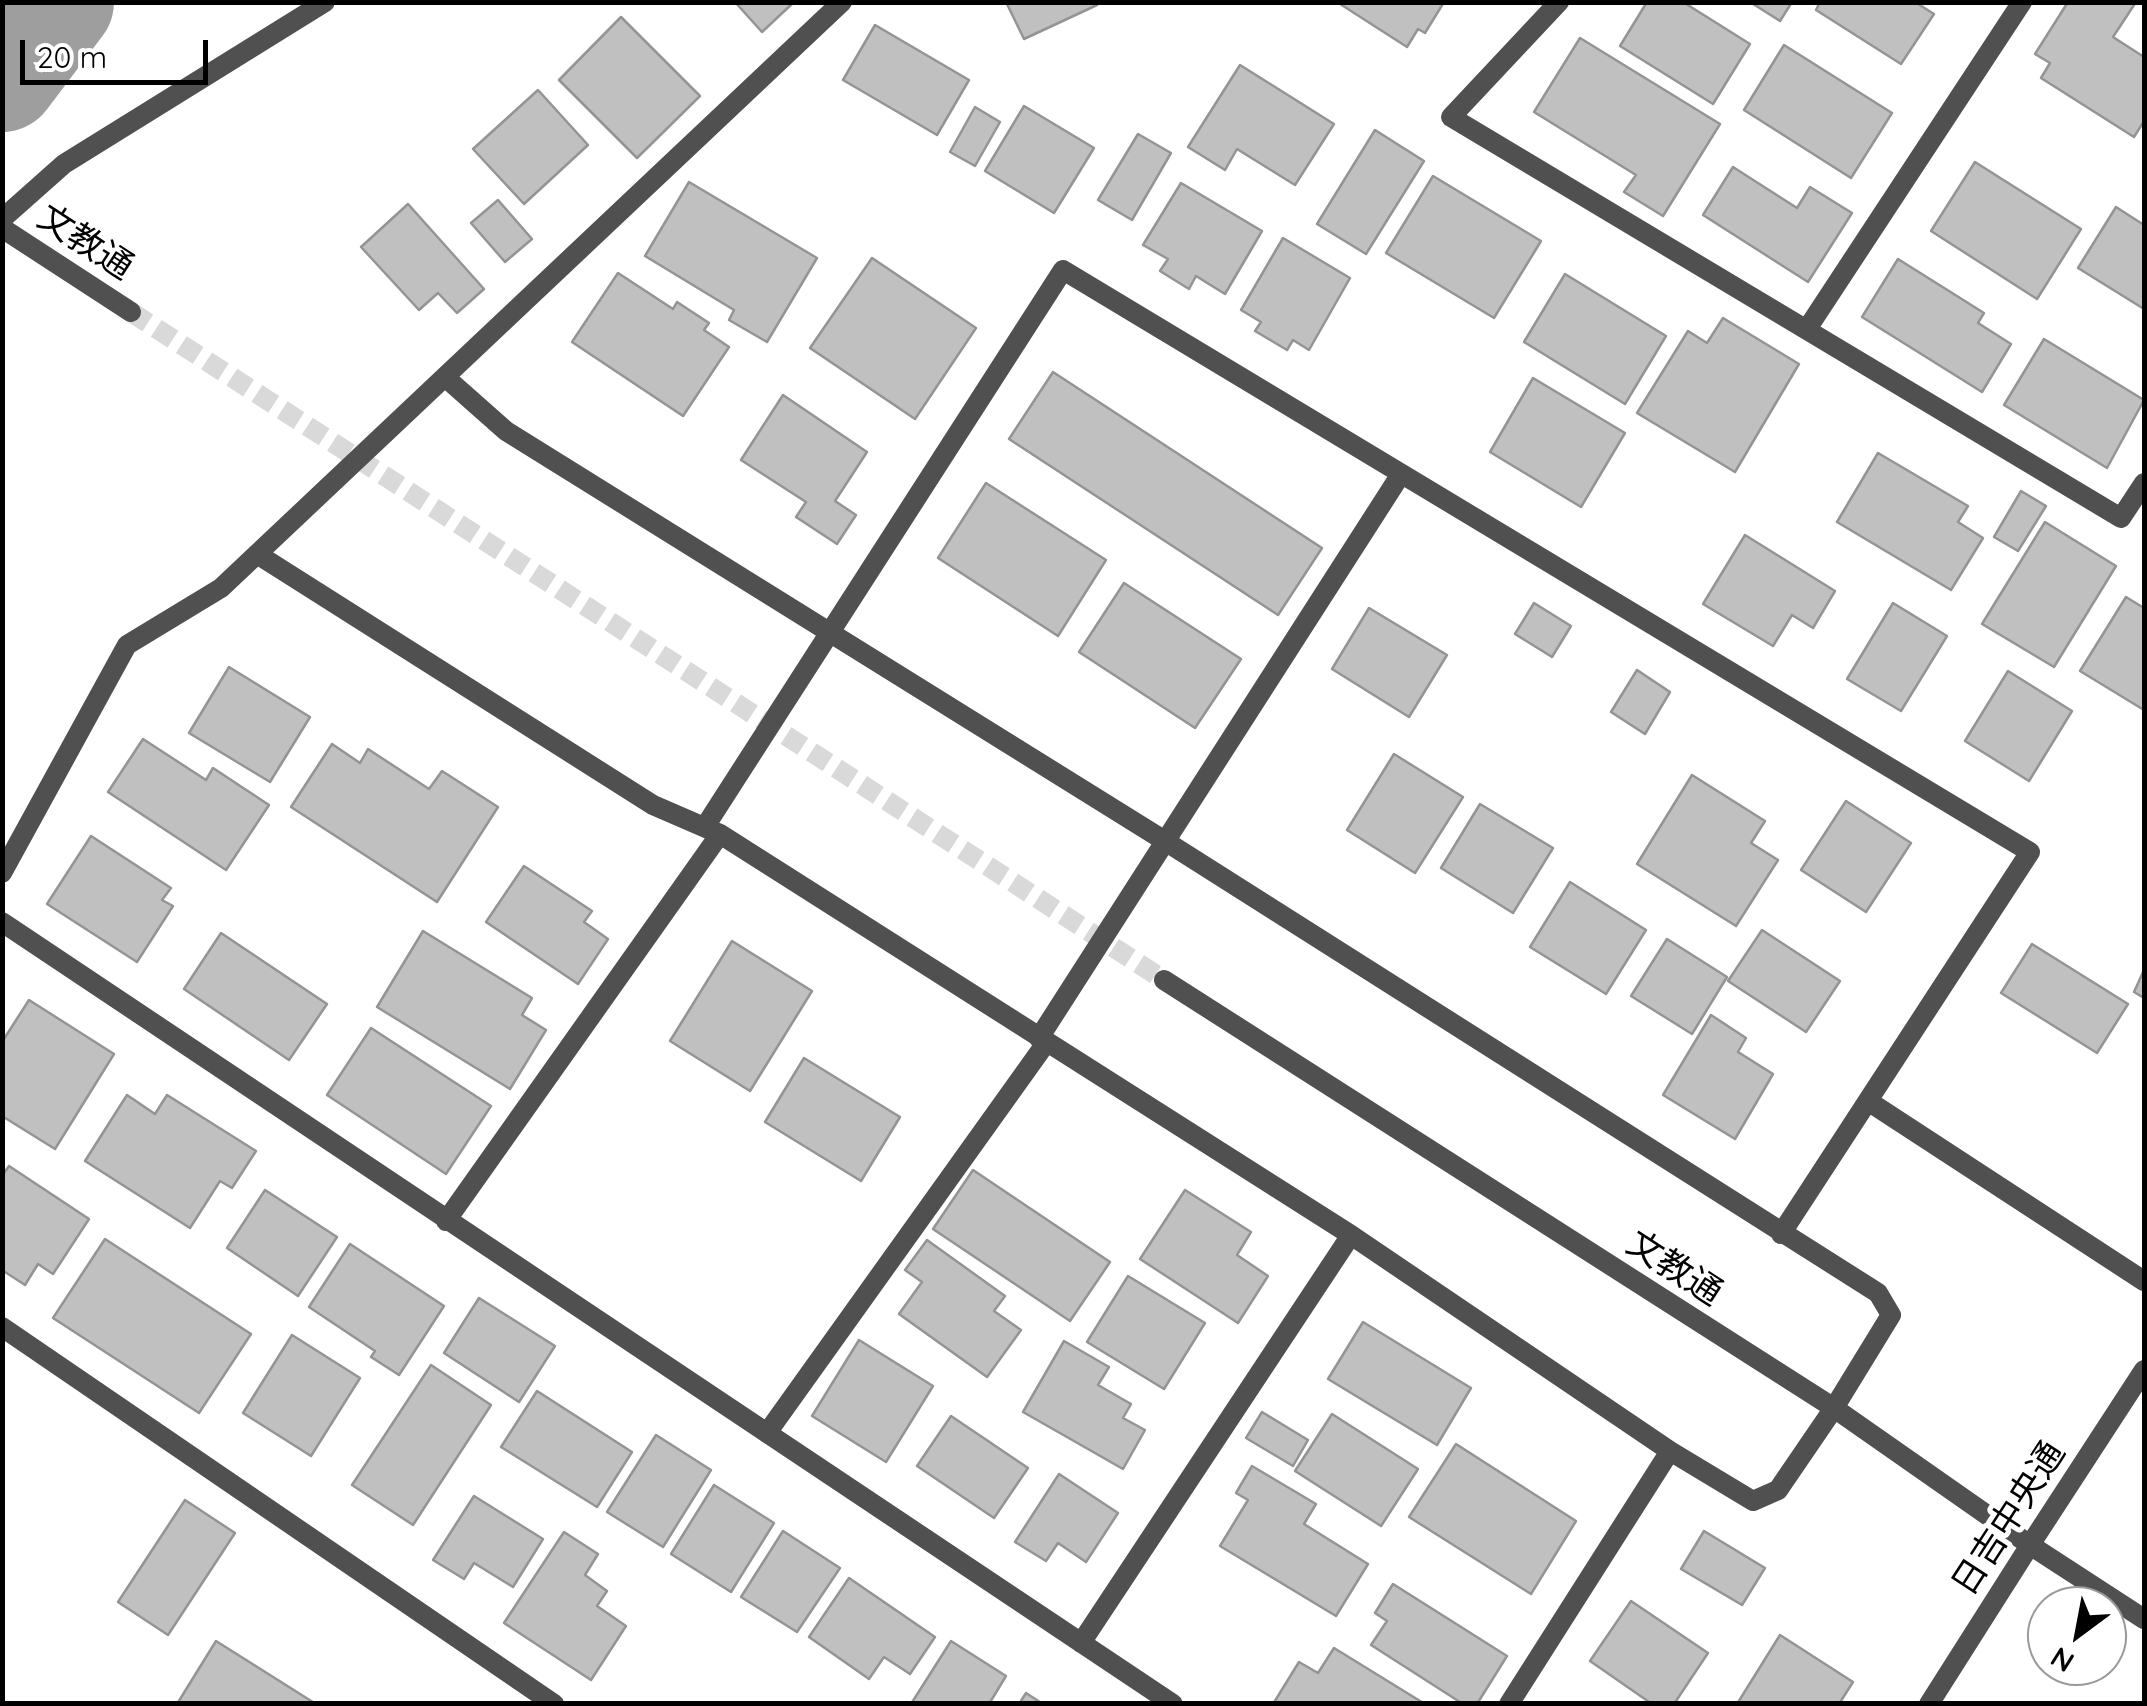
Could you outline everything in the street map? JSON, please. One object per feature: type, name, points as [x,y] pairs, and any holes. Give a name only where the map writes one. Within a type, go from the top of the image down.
[{"type":"street","points":[[2,219],[64,164],[325,2]]},
{"type":"street","points":[[2,873],[126,645],[221,588],[842,2]]},
{"type":"street","points":[[1559,2],[1452,117],[2121,518],[2144,483]]},
{"type":"street","points":[[1806,329],[2022,2]]},
{"type":"street","name":"文教通","points":[[2,228],[131,312]]},
{"type":"street","points":[[446,1221],[713,830],[831,634],[1063,270],[2030,852],[1781,1234]]},
{"type":"street","points":[[257,554],[653,804],[713,830],[1351,1234],[1670,1451],[1754,1500],[1778,1490],[1891,1315],[1878,1294],[1165,840],[506,431],[445,377]]},
{"type":"street","points":[[768,1433],[1043,1040],[1165,840],[1401,474]]},
{"type":"street","points":[[2,922],[1173,1704]]},
{"type":"street","name":"文教通","points":[[1164,980],[1834,1408],[2144,1619]]},
{"type":"street","points":[[1868,1101],[2144,1281]]},
{"type":"street","points":[[1081,1644],[1351,1234]]},
{"type":"street","points":[[2,1327],[554,1704]]},
{"type":"street","name":"日吉中央通","points":[[1929,1704],[2144,1370]]},
{"type":"street","points":[[1509,1704],[1670,1451]]},
{"type":"building","points":[[735,2],[794,2],[762,32]]},
{"type":"building","points":[[1006,2],[1096,2],[1097,5],[1024,39]]},
{"type":"building","points":[[1337,2],[1444,2],[1425,33],[1418,29],[1407,47]]},
{"type":"building","points":[[1647,2],[1683,2],[1750,44],[1713,104],[1620,46]]},
{"type":"building","points":[[1750,2],[1792,2],[1780,21]]},
{"type":"building","points":[[1820,2],[1915,2],[1934,14],[1901,64],[1816,10]]},
{"type":"building","points":[[2068,2],[2136,2],[2113,37],[2144,57],[2144,121],[2134,137],[2041,78],[2050,63],[2035,54]]},
{"type":"building","points":[[621,17],[700,96],[637,158],[559,80]]},
{"type":"building","points":[[875,25],[969,80],[937,135],[843,80]]},
{"type":"building","points":[[1580,38],[1720,124],[1663,216],[1624,192],[1636,175],[1534,112]]},
{"type":"building","points":[[1784,45],[1892,113],[1851,178],[1744,110]]},
{"type":"building","points":[[1240,65],[1334,124],[1295,185],[1237,149],[1225,170],[1188,147]]},
{"type":"building","points":[[538,90],[588,145],[524,204],[473,149]]},
{"type":"building","points":[[1024,106],[1094,148],[1054,213],[985,171]]},
{"type":"building","points":[[975,107],[1000,122],[975,166],[950,152]]},
{"type":"building","points":[[1375,130],[1424,161],[1366,254],[1317,224]]},
{"type":"building","points":[[1138,134],[1171,153],[1132,220],[1098,200]]},
{"type":"building","points":[[1975,162],[2081,229],[2037,299],[1931,231]]},
{"type":"building","points":[[1733,167],[1797,208],[1810,187],[1852,213],[1808,282],[1703,215]]},
{"type":"building","points":[[1433,176],[1541,241],[1494,318],[1386,253]]},
{"type":"building","points":[[689,182],[817,258],[767,342],[729,320],[734,310],[645,256]]},
{"type":"building","points":[[1181,183],[1262,231],[1225,294],[1196,276],[1189,289],[1160,271],[1168,259],[1143,245]]},
{"type":"building","points":[[498,200],[532,239],[505,262],[471,223]]},
{"type":"building","points":[[408,204],[484,289],[457,313],[438,293],[419,310],[361,247]]},
{"type":"building","points":[[2116,207],[2144,225],[2144,309],[2078,268]]},
{"type":"building","points":[[1283,238],[1350,278],[1309,350],[1293,340],[1287,350],[1255,331],[1261,322],[1241,310]]},
{"type":"building","points":[[872,258],[976,328],[915,419],[810,348]]},
{"type":"building","points":[[1898,259],[1984,313],[1978,323],[2011,344],[1982,392],[1862,317]]},
{"type":"building","points":[[618,273],[673,309],[677,302],[709,323],[704,330],[729,347],[683,416],[572,342]]},
{"type":"building","points":[[1565,274],[1666,336],[1625,404],[1524,342]]},
{"type":"building","points":[[1723,318],[1799,364],[1735,472],[1637,413],[1688,331],[1707,343]]},
{"type":"building","points":[[2044,339],[2144,400],[2107,468],[2004,405]]},
{"type":"building","points":[[1053,372],[1322,548],[1278,615],[1009,439]]},
{"type":"building","points":[[1533,378],[1625,433],[1581,507],[1490,452]]},
{"type":"building","points":[[783,395],[867,452],[835,501],[856,515],[837,544],[796,517],[806,502],[741,460]]},
{"type":"building","points":[[1878,453],[1968,506],[1958,522],[1983,538],[1951,590],[1837,522]]},
{"type":"building","points":[[986,483],[1106,560],[1058,636],[938,558]]},
{"type":"building","points":[[2021,491],[2046,506],[2018,551],[1994,537]]},
{"type":"building","points":[[2045,522],[2116,566],[2054,667],[1982,624]]},
{"type":"building","points":[[1745,535],[1835,591],[1813,628],[1792,615],[1773,646],[1703,604]]},
{"type":"building","points":[[1124,583],[1241,659],[1195,728],[1079,652]]},
{"type":"building","points":[[2126,597],[2144,608],[2144,710],[2080,671]]},
{"type":"building","points":[[1534,603],[1571,626],[1552,657],[1515,634]]},
{"type":"building","points":[[1893,603],[1947,636],[1901,711],[1847,679]]},
{"type":"building","points":[[1369,608],[1447,655],[1409,717],[1332,669]]},
{"type":"building","points":[[229,667],[310,717],[270,782],[189,733]]},
{"type":"building","points":[[1637,670],[1670,692],[1645,734],[1611,712]]},
{"type":"building","points":[[2008,671],[2072,711],[2029,781],[1965,741]]},
{"type":"building","points":[[143,739],[206,780],[213,768],[269,805],[226,870],[108,792]]},
{"type":"building","points":[[332,744],[360,763],[368,749],[429,789],[442,771],[498,807],[437,902],[291,807]]},
{"type":"building","points":[[1394,754],[1463,797],[1415,873],[1347,830]]},
{"type":"building","points":[[1692,775],[1765,821],[1751,843],[1778,860],[1736,926],[1637,864]]},
{"type":"building","points":[[1846,801],[1911,843],[1866,912],[1801,870]]},
{"type":"building","points":[[1480,804],[1553,848],[1513,913],[1441,868]]},
{"type":"building","points":[[91,836],[171,888],[162,900],[173,906],[137,962],[47,904]]},
{"type":"building","points":[[524,866],[592,911],[584,922],[608,939],[578,984],[486,922]]},
{"type":"building","points":[[1570,882],[1646,930],[1606,994],[1530,947]]},
{"type":"building","points":[[1762,930],[1840,981],[1806,1032],[1728,981]]},
{"type":"building","points":[[423,931],[532,998],[522,1015],[546,1030],[510,1089],[377,1007]]},
{"type":"building","points":[[221,933],[327,1004],[289,1060],[184,989]]},
{"type":"building","points":[[1667,939],[1727,977],[1692,1034],[1631,996]]},
{"type":"building","points":[[732,941],[812,991],[750,1091],[670,1041]]},
{"type":"building","points":[[2032,944],[2128,1004],[2097,1053],[2001,993]]},
{"type":"building","points":[[2144,970],[2144,998],[2134,992]]},
{"type":"building","points":[[29,1000],[114,1054],[55,1149],[2,1116],[2,1042]]},
{"type":"building","points":[[1711,1015],[1746,1038],[1738,1052],[1773,1074],[1735,1139],[1663,1095]]},
{"type":"building","points":[[371,1028],[491,1106],[446,1174],[327,1095]]},
{"type":"building","points":[[804,1058],[900,1117],[861,1181],[765,1122]]},
{"type":"building","points":[[127,1095],[155,1114],[167,1095],[256,1151],[232,1188],[220,1181],[190,1228],[85,1161]]},
{"type":"building","points":[[9,1166],[89,1219],[53,1274],[38,1264],[25,1285],[2,1270],[2,1176]]},
{"type":"building","points":[[973,1170],[1110,1262],[1070,1321],[933,1229]]},
{"type":"building","points":[[265,1190],[337,1237],[298,1296],[227,1248]]},
{"type":"building","points":[[1185,1190],[1251,1232],[1237,1255],[1268,1276],[1238,1323],[1140,1259]]},
{"type":"building","points":[[105,1239],[251,1334],[199,1413],[53,1318]]},
{"type":"building","points":[[927,1240],[1005,1296],[994,1311],[1021,1330],[987,1377],[899,1314],[922,1282],[905,1270]]},
{"type":"building","points":[[350,1244],[444,1306],[399,1375],[371,1357],[375,1351],[309,1307]]},
{"type":"building","points":[[1128,1276],[1205,1323],[1164,1389],[1087,1342]]},
{"type":"building","points":[[479,1298],[555,1346],[519,1402],[444,1353]]},
{"type":"building","points":[[1363,1322],[1471,1388],[1437,1445],[1328,1379]]},
{"type":"building","points":[[292,1335],[360,1378],[311,1456],[243,1413]]},
{"type":"building","points":[[859,1340],[933,1386],[886,1462],[812,1416]]},
{"type":"building","points":[[1064,1341],[1109,1367],[1098,1385],[1131,1404],[1123,1418],[1145,1430],[1123,1469],[1023,1412]]},
{"type":"building","points":[[431,1365],[491,1405],[413,1525],[352,1485]]},
{"type":"building","points":[[537,1391],[632,1452],[597,1507],[501,1447]]},
{"type":"building","points":[[1262,1412],[1308,1440],[1293,1466],[1246,1438]]},
{"type":"building","points":[[1332,1414],[1418,1469],[1381,1526],[1295,1471]]},
{"type":"building","points":[[951,1416],[1028,1468],[994,1518],[917,1466]]},
{"type":"building","points":[[656,1435],[711,1470],[663,1547],[607,1512]]},
{"type":"building","points":[[1456,1444],[1576,1521],[1531,1594],[1409,1517]]},
{"type":"building","points":[[1252,1466],[1316,1504],[1304,1524],[1368,1564],[1336,1616],[1220,1546],[1248,1500],[1236,1493]]},
{"type":"building","points":[[1059,1474],[1118,1513],[1086,1562],[1058,1543],[1046,1561],[1015,1542]]},
{"type":"building","points":[[714,1485],[774,1523],[731,1592],[671,1554]]},
{"type":"building","points":[[474,1496],[543,1539],[513,1587],[474,1563],[464,1579],[433,1560]]},
{"type":"building","points":[[185,1500],[235,1533],[168,1635],[118,1602]]},
{"type":"building","points":[[783,1531],[840,1568],[797,1632],[741,1597]]},
{"type":"building","points":[[1704,1531],[1765,1568],[1742,1605],[1681,1569]]},
{"type":"building","points":[[564,1532],[598,1554],[585,1575],[607,1591],[597,1606],[626,1626],[591,1680],[504,1623]]},
{"type":"building","points":[[849,1578],[935,1637],[910,1674],[884,1657],[869,1679],[809,1637]]},
{"type":"building","points":[[1393,1584],[1507,1656],[1477,1704],[1463,1704],[1371,1645],[1387,1621],[1375,1613]]},
{"type":"building","points":[[1631,1601],[1708,1653],[1674,1704],[1652,1704],[1590,1661]]},
{"type":"building","points":[[1780,1635],[1853,1682],[1839,1704],[1737,1704]]},
{"type":"building","points":[[216,1641],[316,1704],[177,1704]]},
{"type":"building","points":[[951,1641],[1006,1676],[989,1704],[911,1704]]},
{"type":"building","points":[[1334,1648],[1425,1704],[1273,1704],[1299,1662],[1318,1673]]},
{"type":"building","points":[[1026,1693],[1043,1704],[1019,1704]]},
{"type":"waterway","points":[[2,76],[58,2]]},
{"type":"tunnel","points":[[131,312],[1164,980]]}]
